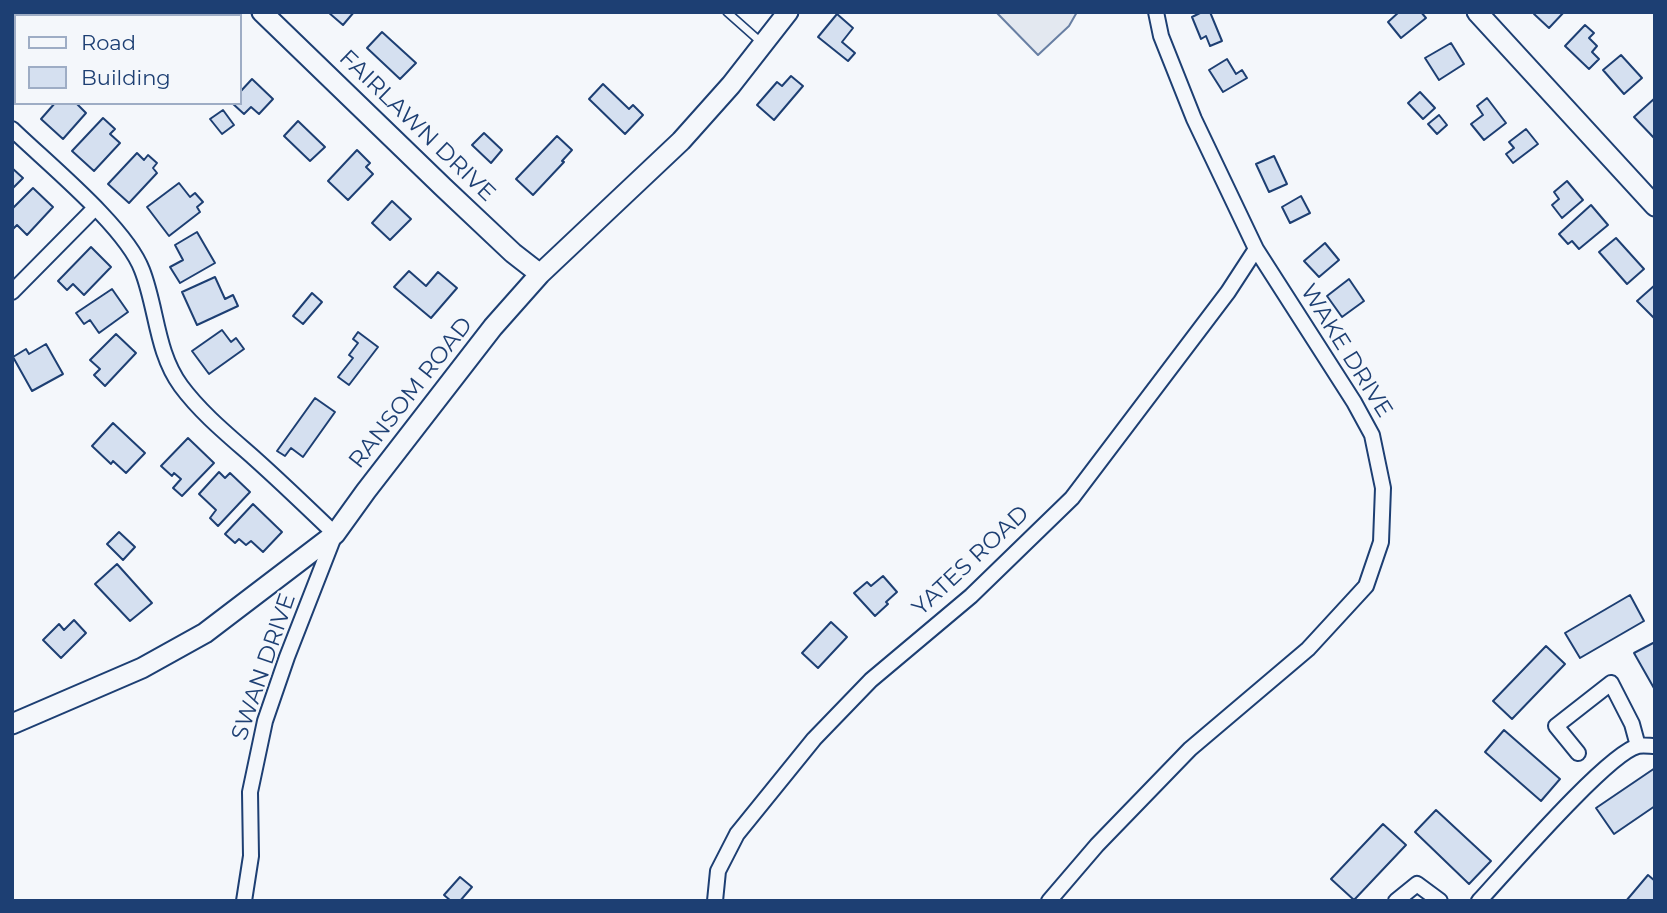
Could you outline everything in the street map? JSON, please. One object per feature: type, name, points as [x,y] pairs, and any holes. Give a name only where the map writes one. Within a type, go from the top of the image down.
[{"type":"street","name":"FAIRLAWN DRIVE","points":[[262,12],[513,253],[540,274]]},
{"type":"street","name":"RANSOM ROAD","points":[[12,723],[142,668],[205,633],[335,534],[493,327],[540,274],[681,141],[732,85],[788,12]]},
{"type":"street","name":"WAKE DRIVE","points":[[1049,901],[1097,845],[1190,749],[1308,649],[1366,586],[1381,542],[1383,488],[1372,436],[1354,402],[1256,249],[1194,119],[1161,36],[1156,12]]},
{"type":"street","points":[[1477,12],[1655,206]]},
{"type":"street","points":[[12,129],[95,208],[123,239],[142,268],[152,300],[162,350],[180,385],[216,424],[335,534]]},
{"type":"street","points":[[12,292],[95,208]]},
{"type":"street","name":"YATES ROAD","points":[[715,899],[718,871],[737,834],[814,738],[871,680],[971,596],[1072,498],[1228,292],[1256,249]]},
{"type":"street","name":"SWAN DRIVE","points":[[244,901],[251,856],[250,792],[265,721],[286,657],[335,534]]},
{"type":"street","points":[[1578,753],[1556,726],[1611,683],[1632,724],[1638,746]]},
{"type":"street","points":[[1479,901],[1580,792],[1615,759],[1638,746],[1655,746]]},
{"type":"street","points":[[1396,901],[1417,884],[1440,901]]},
{"type":"lane","points":[[727,12],[764,44]]},
{"type":"shaded area","points":[[996,12],[1077,12],[1069,26],[1038,55]]},
{"type":"building","points":[[156,12],[183,12],[182,14]]},
{"type":"building","points":[[328,12],[354,12],[343,25]]},
{"type":"building","points":[[1202,12],[1210,12],[1222,41],[1210,46],[1206,36],[1201,39],[1192,17]]},
{"type":"building","points":[[1399,12],[1421,12],[1426,18],[1401,38],[1388,22]]},
{"type":"building","points":[[1564,12],[1549,28],[1534,14]]},
{"type":"building","points":[[837,14],[853,28],[842,42],[855,53],[848,61],[818,37]]},
{"type":"building","points":[[1585,25],[1594,33],[1589,38],[1597,46],[1592,52],[1599,59],[1589,69],[1565,46]]},
{"type":"building","points":[[382,32],[416,63],[400,79],[367,48]]},
{"type":"building","points":[[1451,43],[1464,64],[1439,80],[1425,58]]},
{"type":"building","points":[[1621,55],[1642,78],[1624,94],[1603,70]]},
{"type":"building","points":[[1227,59],[1236,74],[1242,70],[1247,78],[1223,92],[1209,70]]},
{"type":"building","points":[[14,71],[13,95],[12,73]]},
{"type":"building","points":[[791,76],[803,86],[774,120],[757,105],[777,82],[782,86]]},
{"type":"building","points":[[252,79],[273,99],[259,114],[251,107],[244,114],[234,105],[242,105],[242,90]]},
{"type":"building","points":[[603,84],[629,109],[633,105],[643,115],[625,134],[589,99]]},
{"type":"building","points":[[1420,92],[1435,108],[1423,119],[1408,103]]},
{"type":"building","points":[[1487,98],[1506,123],[1484,140],[1471,124],[1483,115],[1477,106]]},
{"type":"building","points":[[1655,98],[1655,139],[1634,117]]},
{"type":"building","points":[[53,105],[78,105],[86,113],[63,139],[41,119]]},
{"type":"building","points":[[223,110],[234,125],[222,134],[210,119]]},
{"type":"building","points":[[1439,115],[1447,125],[1437,134],[1428,124]]},
{"type":"building","points":[[103,118],[115,129],[110,134],[120,143],[94,171],[72,151]]},
{"type":"building","points":[[298,121],[325,147],[310,161],[284,136]]},
{"type":"building","points":[[1526,129],[1538,144],[1513,163],[1506,154],[1514,148],[1509,142]]},
{"type":"building","points":[[484,133],[502,150],[491,163],[472,145]]},
{"type":"building","points":[[557,136],[572,150],[533,195],[516,179]]},
{"type":"building","points":[[357,150],[370,163],[366,167],[373,174],[348,200],[328,181]]},
{"type":"building","points":[[137,153],[144,160],[148,155],[157,163],[153,168],[157,173],[129,203],[108,184]]},
{"type":"building","points":[[1274,156],[1287,184],[1269,192],[1256,164]]},
{"type":"building","points":[[12,168],[23,178],[12,189]]},
{"type":"building","points":[[1567,181],[1583,200],[1562,218],[1552,205],[1559,199],[1554,192]]},
{"type":"building","points":[[179,183],[190,197],[195,193],[203,202],[197,207],[200,212],[169,236],[147,207]]},
{"type":"building","points":[[33,188],[53,207],[27,235],[17,225],[12,230],[12,209]]},
{"type":"building","points":[[1301,196],[1310,213],[1290,223],[1282,207]]},
{"type":"building","points":[[392,201],[411,219],[390,240],[372,223]]},
{"type":"building","points":[[1591,205],[1608,225],[1579,249],[1572,241],[1568,244],[1559,234]]},
{"type":"building","points":[[197,232],[215,263],[180,283],[170,267],[183,260],[175,245]]},
{"type":"building","points":[[1616,238],[1644,269],[1627,284],[1599,252]]},
{"type":"building","points":[[1325,243],[1339,260],[1319,277],[1304,261]]},
{"type":"building","points":[[91,247],[111,267],[84,295],[73,284],[67,290],[58,281]]},
{"type":"building","points":[[409,271],[426,286],[438,272],[457,288],[431,318],[394,287]]},
{"type":"building","points":[[215,277],[225,299],[233,295],[238,306],[197,325],[182,292]]},
{"type":"building","points":[[1349,279],[1364,301],[1342,317],[1327,296]]},
{"type":"building","points":[[1655,285],[1655,319],[1637,301]]},
{"type":"building","points":[[112,289],[128,312],[99,333],[90,320],[84,324],[76,313]]},
{"type":"building","points":[[312,293],[322,302],[303,324],[293,316]]},
{"type":"building","points":[[222,330],[231,342],[236,338],[244,349],[209,374],[192,351]]},
{"type":"building","points":[[358,332],[378,347],[349,385],[338,377],[353,358],[349,355],[358,343],[353,339]]},
{"type":"building","points":[[116,334],[136,353],[105,386],[94,375],[100,369],[90,360]]},
{"type":"building","points":[[46,344],[63,374],[32,391],[13,357],[26,349],[29,354]]},
{"type":"building","points":[[315,398],[335,412],[303,457],[291,448],[285,456],[277,451]]},
{"type":"building","points":[[113,423],[145,453],[126,473],[113,461],[111,464],[92,446]]},
{"type":"building","points":[[188,438],[214,463],[182,496],[173,488],[181,479],[174,473],[172,476],[161,466]]},
{"type":"building","points":[[219,472],[225,478],[230,473],[250,492],[218,526],[210,518],[216,510],[199,494]]},
{"type":"building","points":[[253,504],[282,532],[263,552],[251,541],[246,545],[239,539],[235,543],[225,534]]},
{"type":"building","points":[[119,532],[135,547],[123,560],[107,544]]},
{"type":"building","points":[[117,564],[152,603],[130,621],[95,584]]},
{"type":"building","points":[[883,576],[897,592],[875,616],[854,593],[867,582],[871,586]]},
{"type":"building","points":[[1630,595],[1644,621],[1580,658],[1565,633]]},
{"type":"building","points":[[74,620],[86,633],[61,658],[43,640],[59,624],[64,630]]},
{"type":"building","points":[[831,622],[847,637],[818,668],[802,653]]},
{"type":"building","points":[[1655,642],[1655,690],[1634,653]]},
{"type":"building","points":[[1546,646],[1565,664],[1512,719],[1493,701]]},
{"type":"building","points":[[1504,730],[1560,779],[1541,801],[1485,752]]},
{"type":"building","points":[[1655,768],[1655,806],[1614,834],[1596,808]]},
{"type":"building","points":[[1436,810],[1491,861],[1469,884],[1415,832]]},
{"type":"building","points":[[1383,824],[1406,845],[1354,900],[1331,879]]},
{"type":"building","points":[[1648,875],[1655,881],[1655,901],[1626,901]]},
{"type":"building","points":[[460,877],[472,887],[460,901],[451,901],[444,895]]}]
